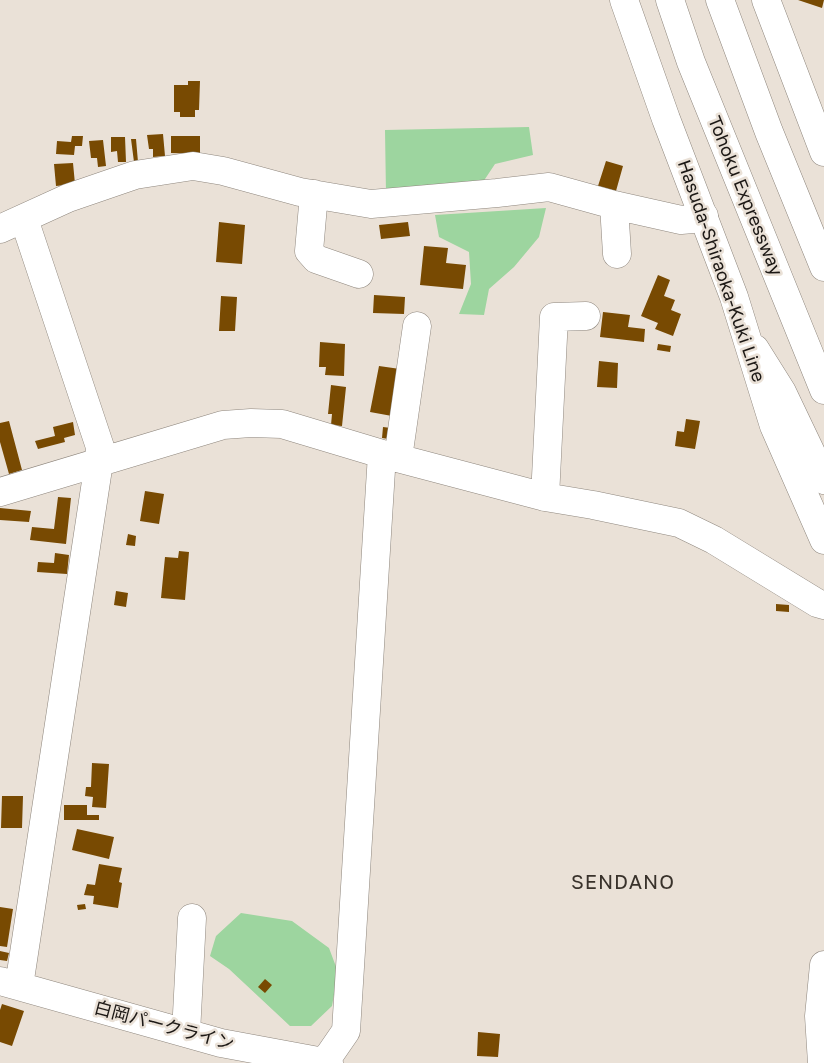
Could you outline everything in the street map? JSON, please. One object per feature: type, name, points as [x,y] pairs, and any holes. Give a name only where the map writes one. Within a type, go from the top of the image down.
[{"type":"main road","name":"Hasuda-Shiraoka-Kuki Line","points":[[624,0],[666,120],[704,216],[748,339],[774,426],[824,540]]},
{"type":"main road","name":"Tohoku Expressway","points":[[670,0],[691,62],[824,390]]},
{"type":"main road","points":[[720,0],[769,132],[824,267]]},
{"type":"main road","points":[[766,0],[824,152]]},
{"type":"main road","points":[[9,984],[99,462],[100,447],[12,224],[68,198],[135,175],[193,166],[223,171],[314,194],[371,204],[549,187],[614,205],[681,220],[704,216]]},
{"type":"main road","points":[[314,194],[309,251],[316,259],[359,274]]},
{"type":"main road","points":[[614,205],[617,254]]},
{"type":"main road","points":[[544,497],[554,317],[586,316]]},
{"type":"main road","points":[[324,1063],[346,1031],[390,456],[417,326]]},
{"type":"main road","points":[[748,339],[782,392],[824,480]]},
{"type":"main road","points":[[0,492],[223,425],[251,423],[282,424],[390,456],[544,497],[679,523],[714,540],[816,603],[824,605]]},
{"type":"main road","points":[[186,1033],[192,918]]},
{"type":"main road","points":[[822,1063],[819,1016],[824,965]]},
{"type":"main road","name":"白岡パークライン","points":[[9,984],[221,1043],[329,1063]]},
{"type":"green space","points":[[529,127],[533,155],[495,164],[481,185],[386,194],[385,130]]},
{"type":"green space","points":[[546,208],[539,237],[514,267],[489,289],[484,315],[459,314],[471,284],[469,252],[439,237],[435,215]]},
{"type":"green space","points":[[241,913],[292,921],[329,948],[338,972],[332,1006],[311,1026],[290,1026],[229,969],[210,956],[216,936]]},
{"type":"building","points":[[798,0],[824,0],[822,8]]},
{"type":"building","points":[[188,81],[200,81],[199,110],[195,110],[195,117],[180,117],[180,112],[174,112],[174,85],[188,85]]},
{"type":"building","points":[[163,134],[165,156],[153,157],[153,149],[149,149],[147,135]]},
{"type":"building","points":[[72,136],[83,136],[82,146],[75,146],[74,155],[56,154],[57,141],[71,142]]},
{"type":"building","points":[[171,136],[200,136],[200,154],[171,153]]},
{"type":"building","points":[[111,137],[125,137],[126,162],[118,162],[117,151],[111,152]]},
{"type":"building","points":[[131,139],[136,139],[138,162],[134,162]]},
{"type":"building","points":[[103,140],[106,166],[98,167],[97,158],[91,158],[89,141]]},
{"type":"building","points":[[606,161],[623,166],[616,191],[598,186]]},
{"type":"building","points":[[73,163],[75,184],[56,186],[54,164]]},
{"type":"building","points":[[219,222],[245,225],[242,264],[216,262]]},
{"type":"building","points":[[408,222],[410,236],[381,239],[379,225]]},
{"type":"building","points":[[424,246],[448,248],[446,263],[466,265],[463,289],[420,285]]},
{"type":"building","points":[[658,275],[670,280],[664,296],[675,300],[671,310],[681,314],[673,336],[655,329],[658,323],[641,316]]},
{"type":"building","points":[[374,295],[405,297],[404,314],[373,313]]},
{"type":"building","points":[[221,296],[237,297],[235,331],[219,331]]},
{"type":"building","points":[[603,312],[630,315],[628,327],[645,329],[644,342],[600,337]]},
{"type":"building","points":[[320,342],[345,344],[344,376],[325,375],[326,367],[319,367]]},
{"type":"building","points":[[658,344],[671,346],[670,352],[657,350]]},
{"type":"building","points":[[599,361],[618,363],[617,388],[597,387]]},
{"type":"building","points":[[379,366],[400,369],[392,416],[370,412]]},
{"type":"building","points":[[331,385],[346,387],[342,426],[331,425],[332,414],[328,414]]},
{"type":"building","points":[[686,419],[700,421],[695,449],[675,446],[677,431],[684,432]]},
{"type":"building","points":[[9,421],[22,470],[9,474],[0,442],[0,423]]},
{"type":"building","points":[[73,422],[75,435],[64,438],[65,442],[38,449],[35,441],[55,436],[53,427]]},
{"type":"building","points":[[383,427],[391,428],[389,439],[382,438]]},
{"type":"building","points":[[145,491],[164,494],[159,524],[140,521]]},
{"type":"building","points":[[58,497],[71,498],[66,544],[30,540],[32,527],[54,529]]},
{"type":"building","points":[[0,508],[31,511],[29,522],[0,520]]},
{"type":"building","points":[[128,534],[136,536],[135,546],[126,545]]},
{"type":"building","points":[[179,551],[189,552],[185,600],[161,598],[165,557],[178,558]]},
{"type":"building","points":[[55,553],[69,555],[67,574],[37,572],[38,562],[54,563]]},
{"type":"building","points":[[116,591],[128,593],[126,607],[114,605]]},
{"type":"building","points":[[776,604],[789,605],[789,612],[776,611]]},
{"type":"building","points":[[92,763],[109,764],[106,808],[92,807],[93,797],[85,796],[86,787],[91,787]]},
{"type":"building","points":[[2,796],[23,796],[22,828],[1,828]]},
{"type":"building","points":[[64,805],[87,805],[87,815],[99,815],[99,820],[64,820]]},
{"type":"building","points":[[77,829],[114,837],[109,859],[72,850]]},
{"type":"building","points":[[99,864],[122,868],[119,882],[122,883],[118,908],[93,904],[94,896],[84,895],[87,884],[95,885]]},
{"type":"building","points":[[85,904],[86,909],[78,910],[77,905]]},
{"type":"building","points":[[0,907],[13,909],[7,947],[0,946]]},
{"type":"building","points":[[0,951],[9,953],[7,961],[0,960]]},
{"type":"building","points":[[265,979],[272,985],[265,993],[258,987]]},
{"type":"building","points":[[2,1004],[24,1011],[12,1046],[0,1042],[0,1010]]},
{"type":"building","points":[[478,1032],[500,1034],[498,1057],[477,1056]]},
{"type":"district","name":"SENDANO","points":[[623,883]]}]
